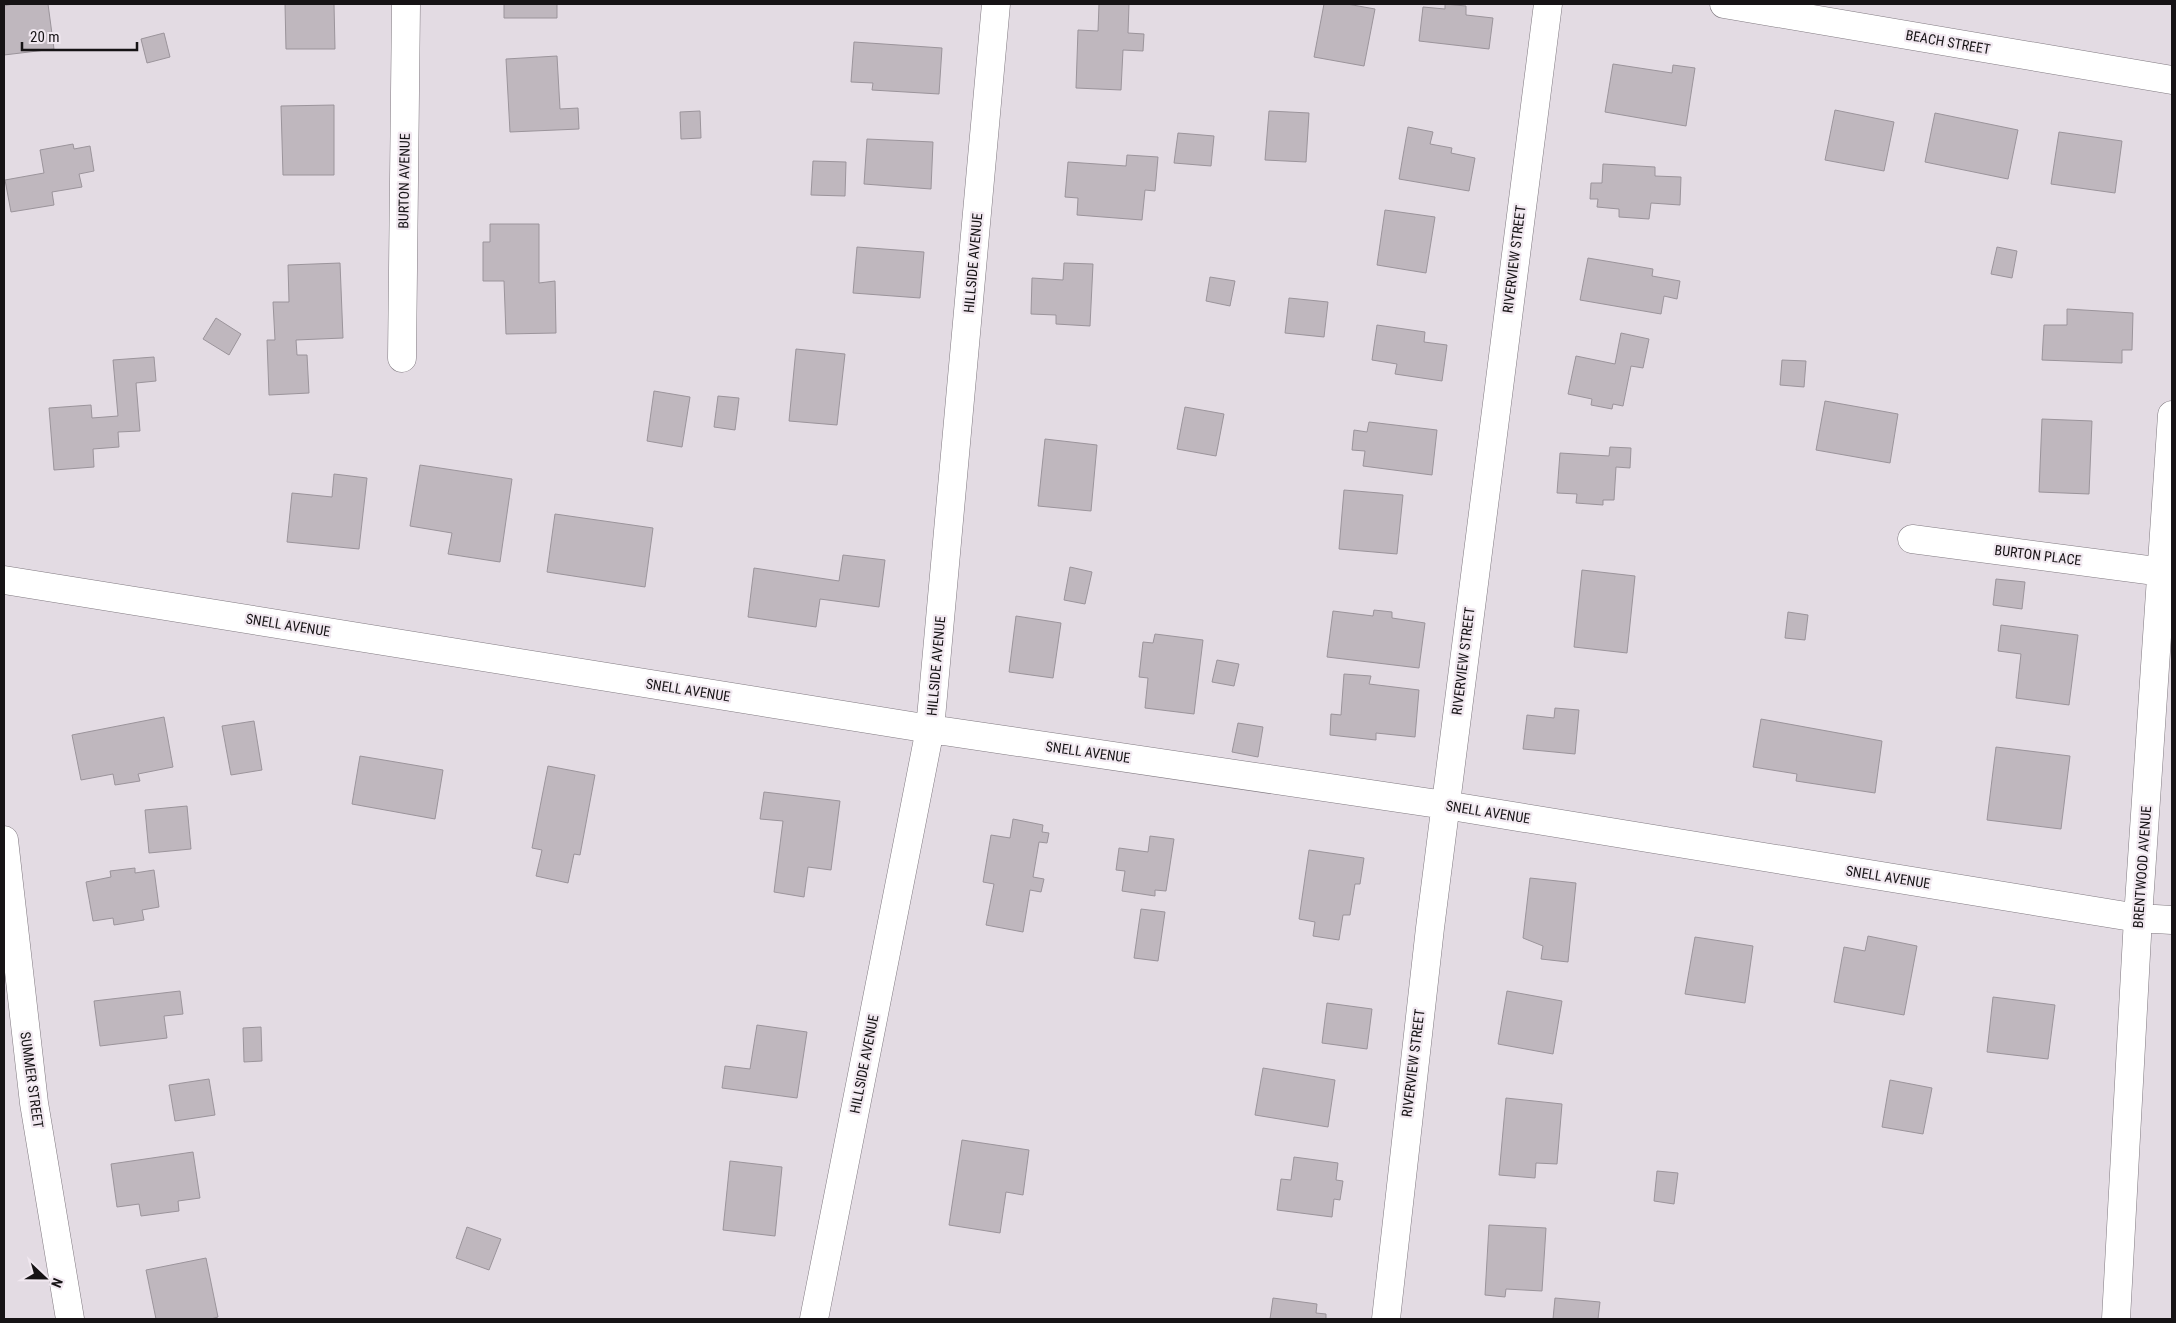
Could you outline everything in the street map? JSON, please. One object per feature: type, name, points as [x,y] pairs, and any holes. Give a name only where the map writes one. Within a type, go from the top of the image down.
[{"type":"street","name":"BURTON AVENUE","points":[[402,358],[406,4]]},
{"type":"street","name":"HILLSIDE AVENUE","points":[[814,1319],[930,729],[996,4]]},
{"type":"street","name":"RIVERVIEW STREET","points":[[1386,1319],[1400,1177],[1445,804],[1548,4]]},
{"type":"street","name":"BEACH STREET","points":[[1724,4],[2172,80]]},
{"type":"street","name":"BRENTWOOD AVENUE","points":[[2116,1319],[2138,918],[2163,572],[2172,415]]},
{"type":"street","name":"BURTON PLACE","points":[[1912,539],[2163,572]]},
{"type":"street","name":"SNELL AVENUE","points":[[4,580],[930,729],[1445,804],[2138,918],[2172,920]]},
{"type":"street","name":"SUMMER STREET","points":[[4,840],[6,874],[34,1103],[70,1319]]},
{"type":"building","points":[[13,4],[48,4],[54,49],[4,55],[4,6]]},
{"type":"building","points":[[285,4],[334,4],[335,49],[286,49]]},
{"type":"building","points":[[504,4],[557,4],[557,18],[504,18]]},
{"type":"building","points":[[1099,4],[1129,4],[1128,33],[1144,34],[1143,51],[1123,50],[1121,90],[1076,88],[1078,30],[1098,31]]},
{"type":"building","points":[[1324,4],[1347,4],[1375,9],[1364,66],[1314,57]]},
{"type":"building","points":[[1445,4],[1466,6],[1466,15],[1493,18],[1489,49],[1419,41],[1423,7],[1445,9]]},
{"type":"building","points":[[164,33],[170,57],[147,63],[141,39]]},
{"type":"building","points":[[854,42],[942,48],[939,94],[872,90],[873,83],[851,82]]},
{"type":"building","points":[[557,56],[560,109],[578,108],[579,129],[510,132],[506,59]]},
{"type":"building","points":[[1613,64],[1672,73],[1673,65],[1695,68],[1686,126],[1605,112]]},
{"type":"building","points":[[334,105],[334,175],[283,175],[281,106]]},
{"type":"building","points":[[1835,110],[1894,122],[1884,171],[1825,160]]},
{"type":"building","points":[[700,111],[701,138],[681,139],[680,112]]},
{"type":"building","points":[[1269,111],[1309,113],[1306,162],[1265,160]]},
{"type":"building","points":[[1935,113],[2018,130],[2008,179],[1925,162]]},
{"type":"building","points":[[1408,127],[1433,132],[1430,144],[1452,148],[1451,153],[1475,158],[1469,191],[1399,179]]},
{"type":"building","points":[[2059,132],[2122,141],[2115,193],[2051,184]]},
{"type":"building","points":[[1178,133],[1214,136],[1211,166],[1174,163]]},
{"type":"building","points":[[867,139],[933,142],[931,189],[864,184]]},
{"type":"building","points":[[73,144],[74,149],[90,146],[94,171],[79,174],[82,187],[52,192],[54,205],[11,212],[5,180],[44,173],[40,150]]},
{"type":"building","points":[[1127,155],[1158,157],[1155,191],[1145,190],[1142,220],[1077,215],[1078,198],[1065,197],[1068,162],[1126,166]]},
{"type":"building","points":[[813,161],[846,162],[845,196],[811,195]]},
{"type":"building","points":[[1603,164],[1655,167],[1655,176],[1681,177],[1680,205],[1651,203],[1649,219],[1619,217],[1619,209],[1597,207],[1598,199],[1590,199],[1591,183],[1602,183]]},
{"type":"building","points":[[1385,210],[1435,217],[1426,273],[1377,265]]},
{"type":"building","points":[[490,224],[539,224],[539,283],[555,281],[556,333],[506,334],[504,281],[483,281],[483,242],[490,242]]},
{"type":"building","points":[[857,247],[924,252],[920,298],[853,293]]},
{"type":"building","points":[[1997,247],[2017,251],[2012,278],[1991,274]]},
{"type":"building","points":[[1588,258],[1653,269],[1652,276],[1680,281],[1677,299],[1664,296],[1661,314],[1580,300]]},
{"type":"building","points":[[340,263],[343,338],[296,340],[297,355],[307,355],[309,393],[269,395],[267,340],[275,340],[273,302],[289,302],[288,265]]},
{"type":"building","points":[[1064,263],[1093,264],[1090,326],[1056,324],[1056,315],[1031,314],[1032,278],[1063,280]]},
{"type":"building","points":[[1210,277],[1235,281],[1230,306],[1206,301]]},
{"type":"building","points":[[1289,298],[1328,302],[1324,337],[1285,333]]},
{"type":"building","points":[[2067,309],[2133,313],[2132,350],[2122,350],[2122,363],[2042,360],[2044,325],[2067,325]]},
{"type":"building","points":[[216,318],[241,334],[229,355],[203,339]]},
{"type":"building","points":[[1377,325],[1425,332],[1424,342],[1447,345],[1442,381],[1395,374],[1397,364],[1372,360]]},
{"type":"building","points":[[1621,333],[1649,339],[1643,368],[1631,366],[1623,406],[1613,404],[1612,409],[1591,405],[1592,399],[1568,394],[1576,356],[1615,364]]},
{"type":"building","points":[[796,349],[845,354],[837,425],[789,421]]},
{"type":"building","points":[[154,357],[156,381],[136,383],[140,431],[118,432],[119,447],[93,449],[94,467],[54,470],[49,408],[91,405],[92,418],[118,416],[113,360]]},
{"type":"building","points":[[1782,360],[1806,361],[1804,387],[1780,385]]},
{"type":"building","points":[[654,391],[690,397],[682,447],[647,441]]},
{"type":"building","points":[[718,396],[739,398],[735,430],[714,427]]},
{"type":"building","points":[[1825,401],[1898,414],[1890,463],[1816,450]]},
{"type":"building","points":[[1185,407],[1224,414],[1216,456],[1177,449]]},
{"type":"building","points":[[2042,419],[2092,421],[2089,494],[2039,492]]},
{"type":"building","points":[[1369,422],[1437,430],[1432,475],[1363,466],[1365,451],[1352,450],[1354,430],[1367,432]]},
{"type":"building","points":[[1045,439],[1097,445],[1091,511],[1038,506]]},
{"type":"building","points":[[1610,447],[1631,448],[1630,468],[1616,467],[1614,500],[1603,500],[1603,505],[1576,503],[1577,494],[1557,493],[1560,453],[1609,456]]},
{"type":"building","points":[[420,465],[512,479],[500,562],[448,554],[452,533],[410,526]]},
{"type":"building","points":[[334,474],[367,478],[359,549],[287,542],[292,493],[332,497]]},
{"type":"building","points":[[1344,490],[1403,495],[1397,554],[1339,549]]},
{"type":"building","points":[[555,514],[653,528],[645,587],[547,572]]},
{"type":"building","points":[[843,555],[885,560],[879,607],[820,599],[816,627],[748,617],[754,568],[839,581]]},
{"type":"building","points":[[1070,567],[1092,572],[1085,604],[1064,600]]},
{"type":"building","points":[[1582,570],[1635,576],[1627,653],[1574,647]]},
{"type":"building","points":[[1996,579],[2025,582],[2022,609],[1993,605]]},
{"type":"building","points":[[1374,610],[1392,612],[1392,618],[1425,623],[1419,668],[1327,657],[1333,611],[1373,616]]},
{"type":"building","points":[[1788,612],[1808,615],[1805,640],[1785,638]]},
{"type":"building","points":[[1016,616],[1061,623],[1053,678],[1009,672]]},
{"type":"building","points":[[2001,625],[2078,635],[2069,705],[2016,698],[2021,654],[1998,651]]},
{"type":"building","points":[[1155,634],[1203,640],[1194,714],[1145,708],[1148,678],[1139,677],[1143,642],[1153,643]]},
{"type":"building","points":[[1217,660],[1239,664],[1234,686],[1212,682]]},
{"type":"building","points":[[1344,674],[1371,676],[1369,684],[1419,690],[1415,737],[1376,733],[1376,740],[1330,735],[1331,714],[1341,715]]},
{"type":"building","points":[[1555,708],[1579,710],[1575,754],[1523,749],[1527,715],[1554,718]]},
{"type":"building","points":[[164,717],[173,767],[138,774],[140,781],[115,785],[113,774],[81,780],[72,735]]},
{"type":"building","points":[[1761,719],[1882,741],[1875,793],[1796,781],[1797,774],[1753,767]]},
{"type":"building","points":[[254,721],[262,770],[231,775],[222,726]]},
{"type":"building","points":[[1238,723],[1263,727],[1258,757],[1232,752]]},
{"type":"building","points":[[1996,747],[2070,756],[2061,829],[1987,820]]},
{"type":"building","points":[[360,756],[443,770],[435,819],[352,804]]},
{"type":"building","points":[[548,766],[595,775],[580,855],[574,854],[568,883],[536,876],[542,850],[532,848]]},
{"type":"building","points":[[764,792],[840,801],[831,870],[808,867],[804,897],[774,892],[783,821],[760,819]]},
{"type":"building","points":[[187,806],[191,849],[149,853],[145,810]]},
{"type":"building","points":[[1013,819],[1043,825],[1042,832],[1049,833],[1047,843],[1039,842],[1033,877],[1044,879],[1041,892],[1030,890],[1023,932],[986,925],[994,884],[983,882],[991,835],[1010,838]]},
{"type":"building","points":[[1150,836],[1174,839],[1166,891],[1155,890],[1155,896],[1122,891],[1125,871],[1116,870],[1119,848],[1148,852]]},
{"type":"building","points":[[1309,850],[1364,858],[1360,884],[1355,884],[1350,915],[1343,915],[1339,940],[1313,936],[1315,922],[1299,919]]},
{"type":"building","points":[[135,868],[135,873],[154,870],[159,907],[142,910],[144,920],[114,925],[113,918],[93,921],[86,882],[111,877],[110,871]]},
{"type":"building","points":[[1530,878],[1576,883],[1568,962],[1541,959],[1543,946],[1523,938]]},
{"type":"building","points":[[1141,909],[1165,912],[1158,961],[1134,958]]},
{"type":"building","points":[[1868,936],[1917,946],[1904,1015],[1834,1002],[1844,947],[1865,951]]},
{"type":"building","points":[[1695,937],[1753,946],[1745,1003],[1685,994]]},
{"type":"building","points":[[180,991],[183,1014],[164,1016],[167,1038],[100,1046],[94,1001]]},
{"type":"building","points":[[1507,991],[1562,1001],[1553,1054],[1498,1044]]},
{"type":"building","points":[[1993,997],[2055,1005],[2048,1059],[1987,1052]]},
{"type":"building","points":[[1327,1003],[1372,1009],[1367,1049],[1322,1043]]},
{"type":"building","points":[[757,1025],[807,1032],[797,1098],[722,1088],[725,1066],[750,1069]]},
{"type":"building","points":[[261,1027],[262,1061],[244,1062],[243,1028]]},
{"type":"building","points":[[1263,1068],[1335,1080],[1328,1127],[1255,1115]]},
{"type":"building","points":[[209,1079],[215,1115],[175,1121],[169,1085]]},
{"type":"building","points":[[1890,1080],[1932,1088],[1923,1134],[1882,1127]]},
{"type":"building","points":[[1506,1098],[1562,1104],[1557,1164],[1536,1163],[1535,1178],[1499,1175]]},
{"type":"building","points":[[962,1140],[1029,1150],[1023,1195],[1006,1192],[1000,1233],[949,1225]]},
{"type":"building","points":[[193,1152],[200,1198],[178,1201],[179,1211],[141,1216],[139,1204],[117,1207],[111,1164]]},
{"type":"building","points":[[1294,1157],[1338,1163],[1336,1180],[1343,1181],[1340,1200],[1334,1199],[1332,1217],[1277,1210],[1281,1179],[1291,1180]]},
{"type":"building","points":[[730,1161],[782,1167],[775,1236],[723,1230]]},
{"type":"building","points":[[1657,1171],[1678,1173],[1674,1204],[1654,1201]]},
{"type":"building","points":[[1489,1225],[1546,1228],[1542,1291],[1506,1289],[1505,1297],[1485,1295]]},
{"type":"building","points":[[467,1227],[501,1239],[489,1270],[456,1258]]},
{"type":"building","points":[[206,1258],[218,1317],[211,1319],[156,1319],[146,1270]]},
{"type":"building","points":[[1273,1298],[1317,1304],[1316,1313],[1326,1314],[1326,1319],[1270,1319]]},
{"type":"building","points":[[1555,1298],[1600,1302],[1598,1319],[1553,1319]]}]
